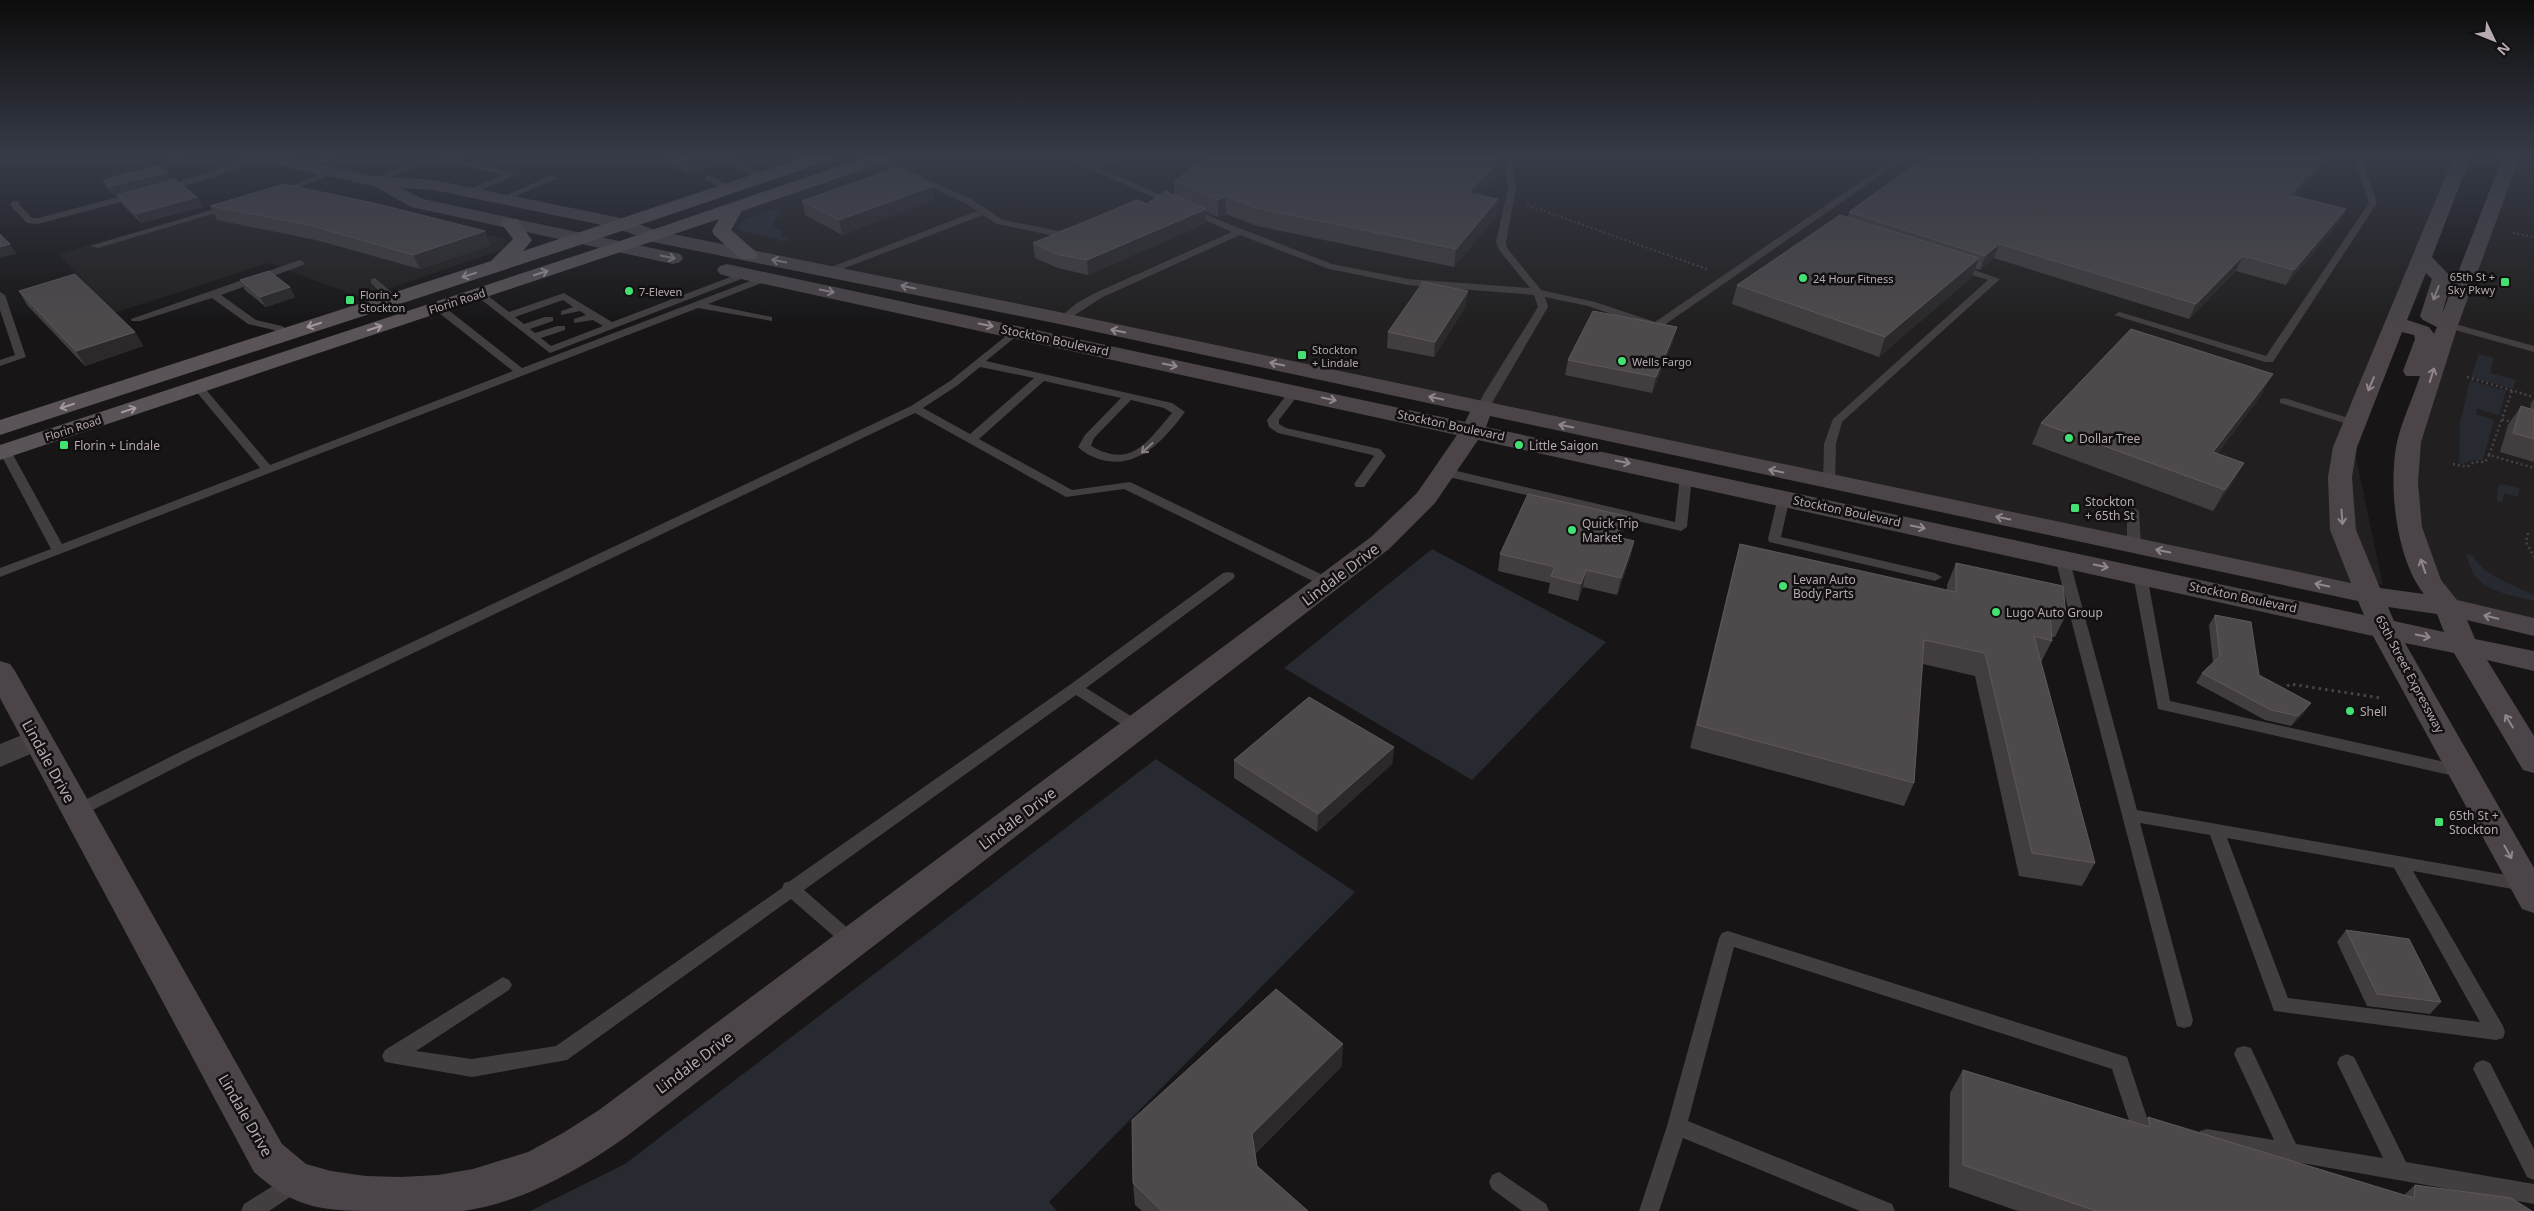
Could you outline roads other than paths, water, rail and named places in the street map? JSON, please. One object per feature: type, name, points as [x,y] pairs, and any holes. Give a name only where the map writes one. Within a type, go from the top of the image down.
[{"type":"main road","name":"Stockton Boulevard","points":[[461,213],[621,247],[747,264],[830,271],[2369,595],[2448,607],[2534,627]]},
{"type":"main road","name":"Stockton Boulevard","points":[[566,213],[621,224],[653,236],[747,264],[766,278],[2534,661]]},
{"type":"main road","name":"Florin Road","points":[[0,428],[655,213]]},
{"type":"main road","name":"Florin Road","points":[[3,452],[720,213]]},
{"type":"main road","points":[[733,213],[721,231],[747,264]]},
{"type":"main road","name":"65th Street Expressway","points":[[2440,213],[2345,446],[2340,477],[2343,530],[2383,628],[2530,891]]},
{"type":"main road","points":[[2495,213],[2448,325],[2409,442],[2406,483],[2409,527],[2428,582],[2448,607],[2464,645],[2534,762]]},
{"type":"main road","points":[[498,265],[523,240],[510,223]]},
{"type":"main road","points":[[2422,258],[2442,278],[2432,304],[2430,316],[2448,325]]},
{"type":"main road","points":[[2396,324],[2422,331],[2426,339],[2410,381],[2421,408]]},
{"type":"main road","name":"Lindale Drive","points":[[0,671],[268,1158],[296,1181],[333,1197],[376,1204],[421,1207],[475,1192],[520,1176],[571,1151],[613,1123],[1380,543],[1426,498],[1473,430],[1483,408]]},
{"type":"street","points":[[0,756],[37,740]]},
{"type":"lane","points":[[22,213],[30,221],[38,221],[70,213]]},
{"type":"lane","points":[[94,246],[210,213]]},
{"type":"lane","points":[[830,271],[980,213]]},
{"type":"lane","points":[[986,213],[1000,222],[1060,234],[1084,225]]},
{"type":"lane","points":[[1198,213],[1329,266],[1408,282],[1538,292],[1591,304],[1656,326],[1821,213]]},
{"type":"lane","points":[[1483,408],[1543,307],[1538,292],[1502,248],[1501,242],[1507,213]]},
{"type":"lane","points":[[2120,315],[2269,360],[2366,213]]},
{"type":"lane","points":[[1810,220],[1827,226]]},
{"type":"lane","points":[[1064,320],[1081,304],[1241,231]]},
{"type":"lane","points":[[136,319],[214,294],[300,263]]},
{"type":"lane","points":[[1829,482],[1830,444],[1837,421],[1996,279],[1944,263]]},
{"type":"lane","points":[[479,294],[550,350],[612,327],[747,264]]},
{"type":"lane","points":[[0,573],[766,278]]},
{"type":"lane","points":[[374,281],[394,299]]},
{"type":"lane","points":[[214,294],[252,322],[278,328],[286,334]]},
{"type":"lane","points":[[0,295],[21,357],[0,363]]},
{"type":"lane","points":[[508,316],[564,296],[612,327]]},
{"type":"lane","points":[[699,305],[768,319]]},
{"type":"lane","points":[[438,307],[522,373]]},
{"type":"lane","points":[[565,313],[582,307]]},
{"type":"lane","points":[[578,321],[594,316]]},
{"type":"lane","points":[[523,328],[549,319]]},
{"type":"lane","points":[[2448,325],[2533,348]]},
{"type":"lane","points":[[534,337],[561,328]]},
{"type":"lane","points":[[77,811],[188,754],[915,408],[979,363],[1016,332]]},
{"type":"lane","points":[[979,363],[1129,396],[1168,405],[1179,412],[1145,451],[1133,458],[1116,459],[1093,454],[1084,447],[1090,437],[1129,396]]},
{"type":"lane","points":[[970,440],[1042,377]]},
{"type":"lane","points":[[198,387],[268,470]]},
{"type":"lane","points":[[1295,392],[1273,420],[1273,425],[1282,431],[1376,452],[1380,456],[1360,484]]},
{"type":"lane","points":[[2284,401],[2354,423]]},
{"type":"lane","points":[[915,408],[1070,494],[1126,485],[1328,583]]},
{"type":"lane","points":[[3,452],[59,551]]},
{"type":"lane","points":[[1444,472],[1681,527],[1686,476]]},
{"type":"lane","points":[[1784,497],[1774,539],[1935,577]]},
{"type":"lane","points":[[2133,511],[2134,545]]},
{"type":"lane","points":[[2062,558],[2184,1020]]},
{"type":"lane","points":[[2140,575],[2163,705],[2464,772]]},
{"type":"lane","points":[[502,985],[392,1056],[472,1068],[560,1054],[790,888],[1076,688],[1228,576]]},
{"type":"lane","points":[[1076,688],[1137,727]]},
{"type":"lane","points":[[2130,815],[2399,862],[2530,891]]},
{"type":"lane","points":[[2216,830],[2281,1005],[2496,1032],[2399,862]]},
{"type":"lane","points":[[790,888],[852,942]]},
{"type":"lane","points":[[1650,1211],[1677,1126],[1728,938],[2120,1064],[2140,1126],[2534,1194]]},
{"type":"lane","points":[[2244,1054],[2290,1152]]},
{"type":"lane","points":[[2347,1063],[2400,1171]]},
{"type":"lane","points":[[2483,1069],[2534,1170]]},
{"type":"lane","points":[[1677,1126],[1885,1211]]},
{"type":"lane","points":[[251,1211],[296,1181]]},
{"type":"lane","points":[[1499,1182],[1539,1211]]},
{"type":"place","name":"24 Hour Fitness","points":[[1803,278]]},
{"type":"place","name":"65th St + Sky Pkwy","points":[[2505,282]]},
{"type":"place","name":"7-Eleven","points":[[629,291]]},
{"type":"place","name":"Florin + Stockton","points":[[350,300]]},
{"type":"place","name":"Stockton + Lindale","points":[[1302,355]]},
{"type":"place","name":"Wells Fargo","points":[[1622,361]]},
{"type":"place","name":"Dollar Tree","points":[[2069,438]]},
{"type":"place","name":"Florin + Lindale","points":[[64,445]]},
{"type":"place","name":"Little Saigon","points":[[1519,445]]},
{"type":"place","name":"Stockton + 65th St","points":[[2075,508]]},
{"type":"place","name":"Quick Trip Market","points":[[1572,530]]},
{"type":"place","name":"Levan Auto Body Parts","points":[[1783,586]]},
{"type":"place","name":"Lugo Auto Group","points":[[1996,612]]},
{"type":"place","name":"Shell","points":[[2350,711]]},
{"type":"place","name":"65th St + Stockton","points":[[2439,822]]}]
